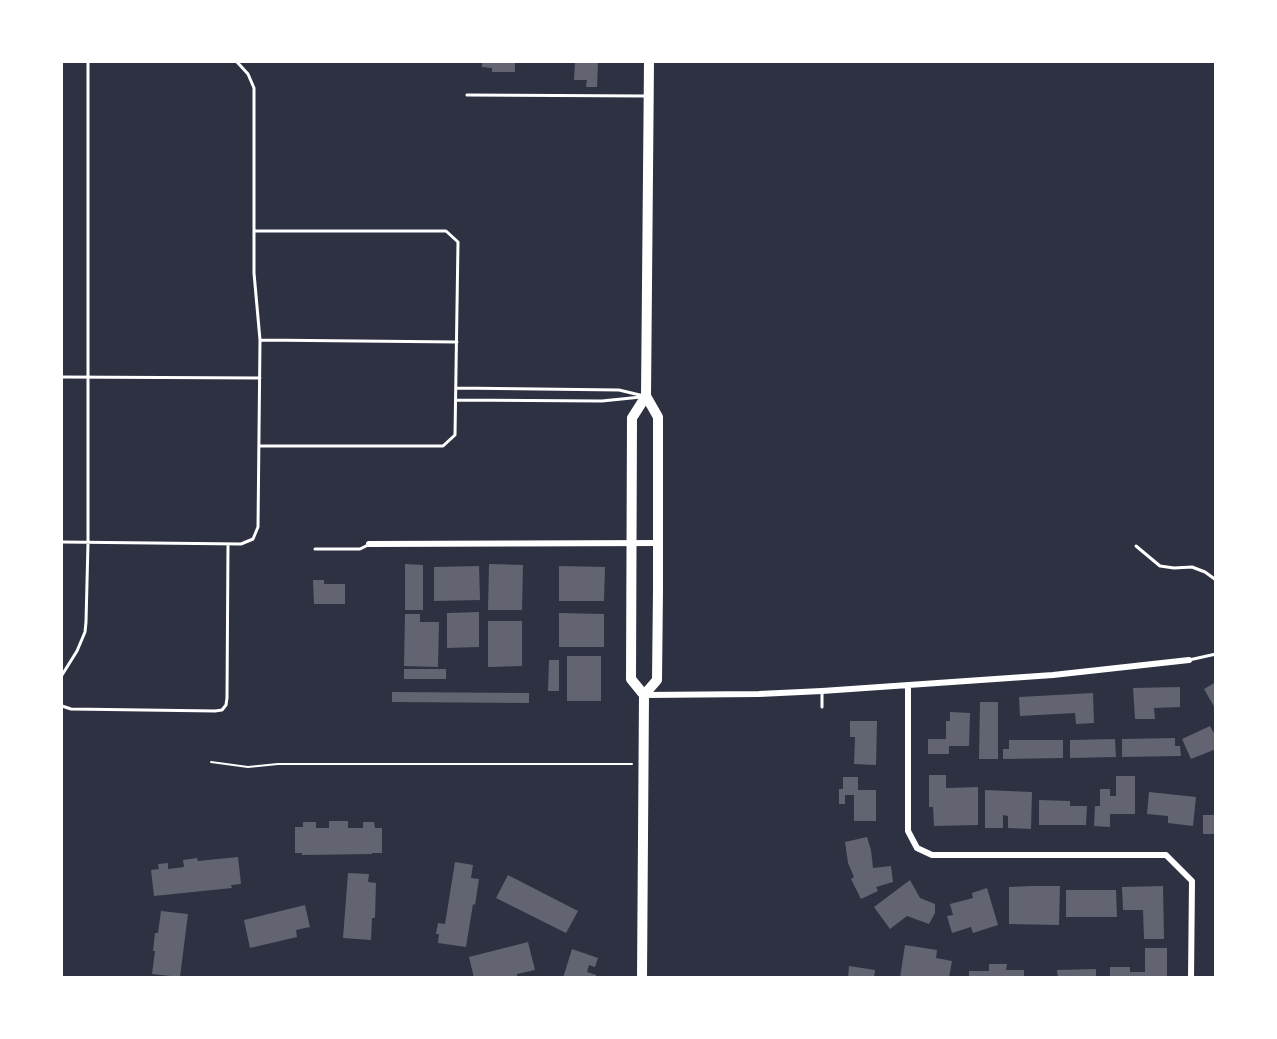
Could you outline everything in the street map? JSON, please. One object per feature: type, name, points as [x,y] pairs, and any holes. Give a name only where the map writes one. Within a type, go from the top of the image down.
[{"type":"main road","points":[[644,695],[657,680],[659,543],[658,417],[646,396],[649,62]]},
{"type":"main road","points":[[642,978],[644,695],[631,679],[632,417],[646,396]]},
{"type":"street","points":[[369,544],[659,543]]},
{"type":"street","points":[[644,695],[822,691],[1053,675],[1190,660]]},
{"type":"street","points":[[908,685],[908,831],[917,848],[932,855],[1166,855],[1192,881],[1191,978]]},
{"type":"lane","points":[[62,675],[77,651],[85,632],[86,622],[88,62]]},
{"type":"lane","points":[[62,542],[241,544],[253,539],[258,526],[260,340],[254,273],[254,88],[248,74],[237,62]]},
{"type":"lane","points":[[467,95],[649,96]]},
{"type":"lane","points":[[254,231],[446,231],[458,242],[455,435],[443,446],[259,446]]},
{"type":"lane","points":[[260,340],[457,342]]},
{"type":"lane","points":[[62,377],[260,378]]},
{"type":"lane","points":[[456,388],[619,390],[646,396]]},
{"type":"lane","points":[[456,400],[602,401],[646,396]]},
{"type":"lane","points":[[62,706],[71,709],[222,710],[227,698],[228,544]]},
{"type":"lane","points":[[315,549],[360,549],[369,544]]},
{"type":"lane","points":[[1136,546],[1160,566],[1192,567],[1205,572],[1215,580]]},
{"type":"lane","points":[[1190,660],[1215,654]]},
{"type":"lane","points":[[822,691],[822,707]]},
{"type":"path","points":[[211,762],[248,767],[278,764],[644,764]]},
{"type":"building","points":[[482,62],[515,62],[515,72],[492,72],[492,68],[482,67]]},
{"type":"building","points":[[575,62],[598,62],[597,87],[586,87],[587,80],[574,80]]},
{"type":"building","points":[[405,564],[423,565],[423,610],[405,610]]},
{"type":"building","points":[[489,564],[523,565],[522,610],[488,610]]},
{"type":"building","points":[[479,566],[480,600],[434,601],[434,567]]},
{"type":"building","points":[[559,566],[605,567],[604,601],[559,601]]},
{"type":"building","points":[[313,580],[324,580],[324,584],[345,584],[345,604],[314,604]]},
{"type":"building","points":[[479,612],[479,647],[447,648],[447,613]]},
{"type":"building","points":[[559,613],[604,614],[604,647],[559,647]]},
{"type":"building","points":[[405,614],[420,614],[420,622],[439,622],[438,667],[404,666]]},
{"type":"building","points":[[488,621],[522,621],[522,666],[488,667]]},
{"type":"building","points":[[567,656],[601,656],[601,701],[567,701]]},
{"type":"building","points":[[549,660],[559,660],[559,691],[548,691]]},
{"type":"building","points":[[404,669],[446,669],[446,679],[404,679]]},
{"type":"building","points":[[1216,682],[1216,710],[1204,689]]},
{"type":"building","points":[[1180,687],[1180,707],[1154,708],[1155,719],[1135,719],[1133,688]]},
{"type":"building","points":[[392,692],[529,693],[529,703],[392,702]]},
{"type":"building","points":[[1093,693],[1094,723],[1076,724],[1075,713],[1020,716],[1019,697]]},
{"type":"building","points":[[980,702],[998,702],[998,759],[979,759]]},
{"type":"building","points":[[950,712],[970,713],[969,746],[949,746],[949,754],[928,754],[928,739],[946,739],[946,721],[950,721]]},
{"type":"building","points":[[850,721],[877,721],[876,765],[854,764],[855,737],[850,737]]},
{"type":"building","points":[[1210,726],[1216,737],[1216,749],[1191,759],[1182,739]]},
{"type":"building","points":[[1175,738],[1175,746],[1180,746],[1181,756],[1122,757],[1122,739]]},
{"type":"building","points":[[1115,739],[1116,757],[1070,758],[1070,740]]},
{"type":"building","points":[[1009,740],[1063,740],[1063,758],[1003,759],[1003,749],[1009,749]]},
{"type":"building","points":[[929,775],[946,775],[946,788],[978,787],[978,825],[934,826],[933,807],[929,807]]},
{"type":"building","points":[[1116,776],[1135,776],[1135,814],[1110,814],[1110,827],[1094,826],[1095,806],[1100,806],[1100,789],[1110,789],[1110,796],[1116,796]]},
{"type":"building","points":[[843,777],[858,777],[858,790],[876,790],[876,821],[854,821],[854,795],[845,795],[845,804],[839,804],[839,789],[843,789]]},
{"type":"building","points":[[985,790],[1032,792],[1031,829],[1008,828],[1008,816],[1003,815],[1003,828],[985,828]]},
{"type":"building","points":[[1149,792],[1196,797],[1193,826],[1168,823],[1168,816],[1147,814]]},
{"type":"building","points":[[1039,800],[1070,801],[1070,806],[1087,806],[1086,825],[1039,825]]},
{"type":"building","points":[[1203,815],[1216,815],[1216,834],[1203,834]]},
{"type":"building","points":[[329,821],[348,821],[348,828],[363,828],[363,822],[374,822],[375,828],[382,828],[382,853],[302,855],[302,853],[295,853],[295,827],[303,827],[303,822],[316,822],[316,828],[329,828]]},
{"type":"building","points":[[867,837],[873,868],[891,866],[893,882],[876,887],[878,891],[861,899],[851,879],[854,877],[848,863],[845,842]]},
{"type":"building","points":[[238,857],[241,884],[231,885],[232,888],[154,896],[151,870],[159,869],[158,864],[168,863],[168,869],[184,867],[183,860],[197,858],[198,861]]},
{"type":"building","points":[[455,862],[473,865],[471,878],[479,879],[466,947],[438,943],[439,934],[436,934],[438,923],[445,924]]},
{"type":"building","points":[[348,873],[369,874],[368,882],[376,883],[375,918],[372,918],[371,940],[343,938]]},
{"type":"building","points":[[508,875],[578,911],[566,933],[496,898]]},
{"type":"building","points":[[910,880],[920,898],[935,904],[935,913],[929,924],[907,916],[890,929],[874,907]]},
{"type":"building","points":[[1060,886],[1059,925],[1009,924],[1009,887]]},
{"type":"building","points":[[1163,886],[1164,939],[1144,939],[1143,910],[1123,910],[1122,887]]},
{"type":"building","points":[[987,888],[998,925],[973,933],[971,927],[952,933],[947,916],[953,915],[950,904],[973,898],[972,893]]},
{"type":"building","points":[[1066,890],[1116,890],[1117,917],[1066,917]]},
{"type":"building","points":[[305,905],[310,927],[296,930],[297,937],[250,948],[244,920]]},
{"type":"building","points":[[161,911],[188,914],[180,977],[152,974],[155,933],[158,933]]},
{"type":"building","points":[[528,942],[535,970],[517,974],[514,978],[474,978],[469,957]]},
{"type":"building","points":[[905,945],[937,950],[936,958],[952,961],[949,978],[900,978]]},
{"type":"building","points":[[1145,948],[1167,948],[1167,978],[1110,978],[1110,967],[1130,967],[1130,972],[1145,972]]},
{"type":"building","points":[[572,949],[598,958],[595,967],[589,965],[587,972],[596,975],[596,978],[563,978]]},
{"type":"building","points":[[989,964],[1007,964],[1006,970],[1024,970],[1024,978],[969,978],[969,971],[989,971]]},
{"type":"building","points":[[849,966],[875,970],[874,978],[848,978]]},
{"type":"building","points":[[1096,969],[1096,978],[1058,978],[1057,970]]}]
